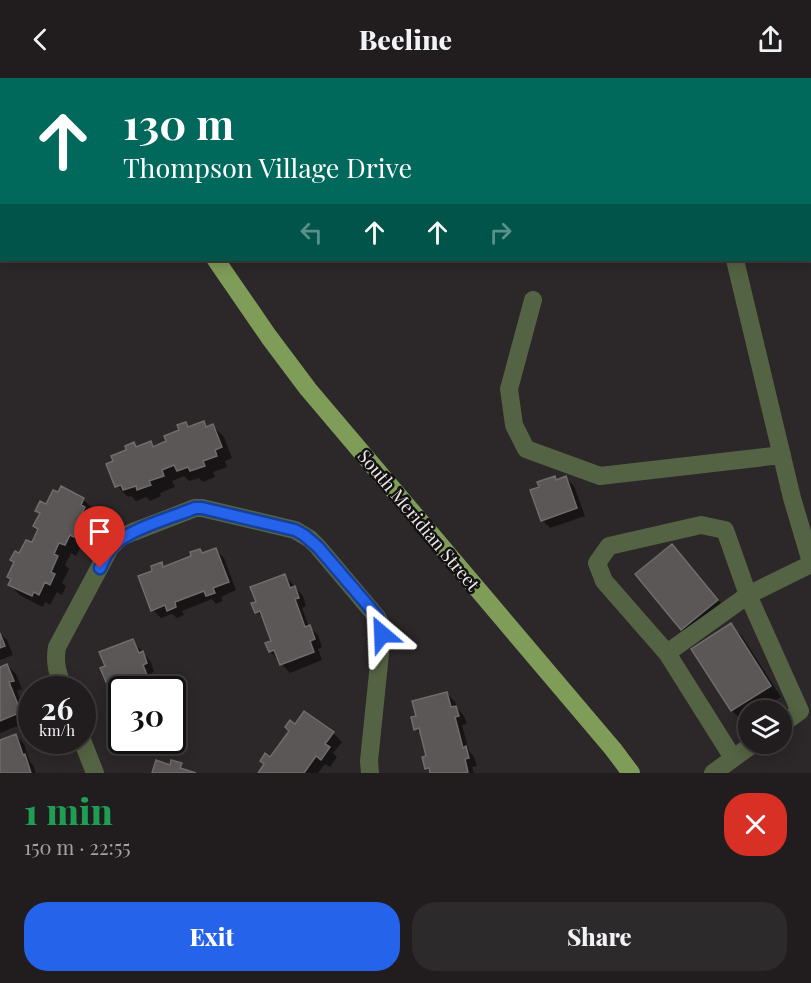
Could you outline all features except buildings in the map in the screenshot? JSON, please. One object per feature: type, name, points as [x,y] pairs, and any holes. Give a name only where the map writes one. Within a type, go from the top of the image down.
[{"type":"main road","name":"South Meridian Street","points":[[217,261],[262,328],[308,389],[631,773]]},
{"type":"street","points":[[667,653],[748,594],[811,563],[782,455],[735,261]]},
{"type":"street","points":[[533,300],[509,388],[514,425],[526,449],[600,476],[782,455]]},
{"type":"street","points":[[59,676],[55,658],[57,647],[111,548],[121,537],[195,508],[295,530],[310,539],[377,616],[380,623],[382,634],[369,761],[370,773]]},
{"type":"street","points":[[733,758],[667,653],[604,581],[597,563],[609,546],[701,525],[725,530],[748,594],[800,711],[792,717]]},
{"type":"street","points":[[88,754],[95,773]]},
{"type":"street","points":[[713,773],[739,754]]},
{"type":"route","points":[[100,568],[111,548],[121,537],[195,508],[202,508],[295,530],[310,539],[377,616],[382,634]]}]
